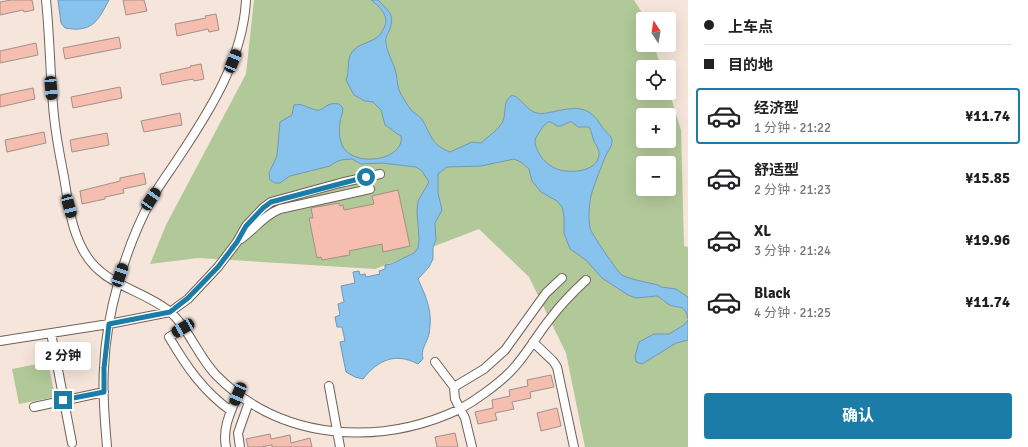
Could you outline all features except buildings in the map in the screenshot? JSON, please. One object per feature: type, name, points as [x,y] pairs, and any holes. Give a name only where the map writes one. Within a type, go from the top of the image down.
[{"type":"street","points":[[46,0],[54,118],[69,206],[75,231],[83,250],[102,274],[160,305],[170,312],[183,328],[205,362],[228,386],[249,402],[279,418],[299,426],[337,433],[360,433],[403,428],[461,408],[496,384],[510,372],[559,307],[586,280]]},
{"type":"street","points":[[107,447],[104,368],[109,324],[118,283],[136,230],[151,199],[192,137],[224,84],[237,49],[245,19],[246,0]]},
{"type":"street","points":[[0,341],[109,324],[170,312],[188,298],[218,267],[237,242],[246,226],[263,208],[271,202],[340,183],[380,174]]},
{"type":"street","points":[[237,242],[271,212],[370,189]]},
{"type":"street","points":[[454,387],[484,369],[505,350],[546,294],[562,278]]},
{"type":"street","points":[[183,328],[168,337],[184,364],[196,379],[208,392],[231,411]]},
{"type":"street","points":[[51,333],[72,443]]},
{"type":"street","points":[[533,342],[553,361],[557,367],[574,447]]},
{"type":"street","points":[[435,362],[454,387],[455,400],[461,408],[465,418],[472,447]]},
{"type":"street","points":[[329,386],[340,447]]},
{"type":"street","points":[[34,407],[104,392]]},
{"type":"street","points":[[226,447],[226,424],[238,394]]},
{"type":"street","points":[[240,447],[238,433],[249,402]]},
{"type":"green space","points":[[254,0],[634,0],[642,12],[636,12],[636,52],[656,52],[659,60],[636,60],[636,100],[672,100],[674,108],[636,108],[636,148],[676,148],[676,114],[681,130],[684,246],[688,247],[688,447],[585,447],[566,353],[529,277],[479,229],[375,269],[198,258],[150,264],[166,225],[246,74]]},
{"type":"green space","points":[[48,362],[55,397],[19,404],[12,369]]},
{"type":"water","points":[[58,0],[109,0],[93,24],[82,29],[74,29],[65,28],[61,23]]},
{"type":"water","points":[[371,0],[378,0],[390,13],[392,21],[386,37],[387,50],[395,69],[400,93],[412,111],[422,120],[433,140],[444,149],[450,152],[472,142],[481,143],[496,130],[503,121],[507,101],[511,96],[516,97],[536,113],[543,114],[574,108],[587,111],[592,114],[603,129],[610,135],[612,143],[591,196],[589,215],[591,231],[610,261],[622,275],[661,287],[676,289],[688,297],[688,319],[683,308],[672,306],[657,296],[636,298],[628,295],[602,278],[586,260],[570,249],[564,233],[564,216],[562,207],[557,201],[541,192],[532,181],[529,169],[521,162],[514,159],[481,166],[447,167],[438,174],[438,193],[442,210],[435,223],[436,240],[433,247],[433,259],[429,267],[418,279],[430,312],[429,334],[422,353],[423,359],[418,364],[410,360],[394,358],[388,360],[375,367],[363,379],[346,372],[340,342],[345,341],[342,327],[337,327],[335,317],[340,315],[338,304],[344,302],[341,286],[355,283],[353,272],[359,271],[360,275],[365,274],[366,277],[380,274],[379,271],[385,269],[385,265],[391,264],[414,253],[418,248],[419,239],[417,211],[418,201],[429,182],[422,171],[416,167],[382,163],[361,164],[352,159],[341,160],[330,166],[290,176],[280,183],[275,183],[270,180],[269,173],[277,156],[280,122],[292,115],[294,105],[303,105],[319,110],[331,104],[339,104],[343,108],[339,128],[340,140],[346,151],[354,156],[364,159],[375,159],[394,152],[400,145],[401,136],[385,125],[381,110],[373,102],[365,101],[354,95],[346,80],[350,55],[354,49],[380,35],[386,24],[383,12]],"holes":[[[548,122],[551,122],[557,126],[572,122],[578,127],[589,127],[599,153],[597,161],[588,168],[575,171],[562,171],[546,162],[541,157],[535,144],[535,140],[543,126]]]},
{"type":"water","points":[[688,320],[688,340],[676,343],[642,364],[636,362],[635,356],[639,342],[654,334],[669,334],[684,325]]},
{"type":"route","points":[[63,400],[104,392],[104,368],[109,324],[170,312],[188,298],[218,267],[237,242],[246,226],[263,208],[271,202],[366,177]]}]
